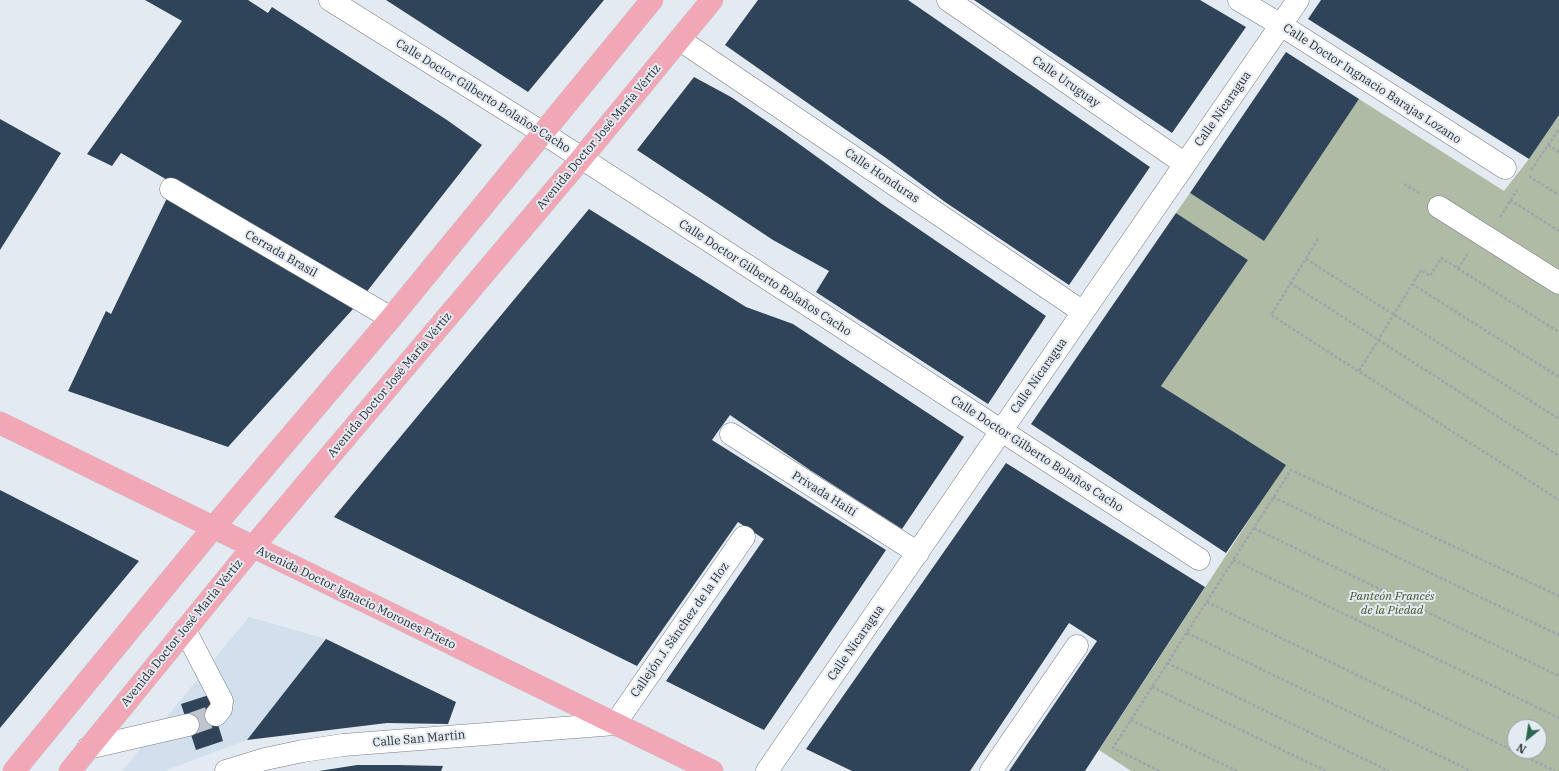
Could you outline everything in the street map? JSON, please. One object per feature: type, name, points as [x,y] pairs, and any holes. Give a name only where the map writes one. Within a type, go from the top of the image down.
[{"type":"main road","points":[[14,771],[212,528],[391,318],[652,0]]},
{"type":"main road","name":"Avenida Doctor José María Vértiz","points":[[70,771],[252,548],[581,159],[712,0]]},
{"type":"main road","name":"Avenida Doctor Ignacio Morones Prieto","points":[[0,423],[252,548],[712,771]]},
{"type":"street","name":"Calle Doctor Gilberto Bolaños Cacho","points":[[330,0],[543,133],[1199,559]]},
{"type":"street","name":"Calle Uruguay","points":[[948,0],[1185,164]]},
{"type":"street","name":"Calle Doctor Ingnacio Barajas Lozano","points":[[1238,0],[1281,25],[1505,168]]},
{"type":"street","name":"Calle Nicaragua","points":[[767,771],[1298,0]]},
{"type":"street","name":"Calle Honduras","points":[[680,40],[1083,312]]},
{"type":"street","name":"Cerrada Brasil","points":[[171,189],[391,318]]},
{"type":"street","points":[[1439,207],[1559,283]]},
{"type":"street","name":"Privada Haití","points":[[731,434],[918,553]]},
{"type":"street","name":"Callejón J. Sánchez de la Hoz","points":[[615,724],[744,537]]},
{"type":"street","points":[[185,630],[222,701],[221,709],[216,715]]},
{"type":"street","points":[[991,771],[1077,646]]},
{"type":"street","name":"Calle San Martin","points":[[226,771],[295,752],[343,745],[615,724]]},
{"type":"street","points":[[88,748],[188,725]]},
{"type":"path","points":[[1548,145],[1559,152]]},
{"type":"path","points":[[1527,175],[1559,195]]},
{"type":"path","points":[[1510,200],[1559,231]]},
{"type":"path","points":[[1318,239],[1271,314],[1559,500]]},
{"type":"path","points":[[1359,371],[1421,270],[1430,276],[1441,258],[1559,332]]},
{"type":"path","points":[[1306,259],[1559,419]]},
{"type":"path","points":[[1290,283],[1559,456]]},
{"type":"path","points":[[1412,284],[1559,376]]},
{"type":"path","points":[[1159,771],[1113,748],[1291,470],[1559,596]]},
{"type":"path","points":[[1273,497],[1559,635]]},
{"type":"path","points":[[1254,528],[1559,676]]},
{"type":"path","points":[[1233,560],[1559,718]]},
{"type":"path","points":[[1206,602],[1555,771]]},
{"type":"path","points":[[1187,633],[1471,771]]},
{"type":"path","points":[[1167,664],[1389,771]]},
{"type":"path","points":[[1152,687],[1326,771]]},
{"type":"path","points":[[1131,720],[1237,771]]},
{"type":"shaded area","points":[[249,617],[326,639],[247,740],[164,771],[122,771]]},
{"type":"green space","name":"Panteón Francés de la Piedad","points":[[1359,99],[1504,191],[1529,159],[1559,115],[1559,771],[1131,771],[1099,750],[1285,465],[1161,386],[1248,260],[1176,213],[1190,193],[1264,241]]},
{"type":"building","points":[[145,0],[248,0],[268,13],[272,7],[447,120],[482,145],[361,299],[217,209],[121,153],[112,166],[87,154],[182,21]]},
{"type":"building","points":[[386,0],[604,0],[528,92]]},
{"type":"building","points":[[758,0],[908,0],[1150,167],[1069,285],[945,202],[886,158],[725,45]]},
{"type":"building","points":[[974,0],[1200,0],[1246,27],[1172,133]]},
{"type":"building","points":[[1321,0],[1559,0],[1559,115],[1529,159],[1308,19]]},
{"type":"building","points":[[1286,52],[1359,99],[1264,241],[1190,193]]},
{"type":"building","points":[[694,77],[731,97],[784,133],[882,204],[1046,316],[988,404],[816,292],[829,271],[773,240],[637,150]]},
{"type":"building","points":[[0,119],[61,153],[0,250]]},
{"type":"building","points":[[167,198],[331,292],[353,309],[228,447],[68,391],[106,311],[111,314]]},
{"type":"building","points":[[589,209],[746,307],[793,324],[964,437],[902,529],[810,470],[730,415],[712,440],[886,550],[764,730],[666,681],[764,539],[738,522],[637,666],[334,517]]},
{"type":"building","points":[[1176,213],[1248,260],[1161,386],[1286,465],[1226,553],[1031,424]]},
{"type":"building","points":[[1006,463],[1205,587],[1085,771],[1009,771],[1097,641],[1069,623],[970,771],[852,771],[806,749]]},
{"type":"building","points":[[0,490],[139,561],[0,728]]},
{"type":"building","points":[[326,639],[456,702],[448,724],[387,723],[247,740]]},
{"type":"building","points":[[209,695],[223,741],[196,750],[181,704]]},
{"type":"building","points":[[357,765],[443,766],[441,771],[319,771]]},
{"type":"tunnel","points":[[188,725],[216,715]]}]
